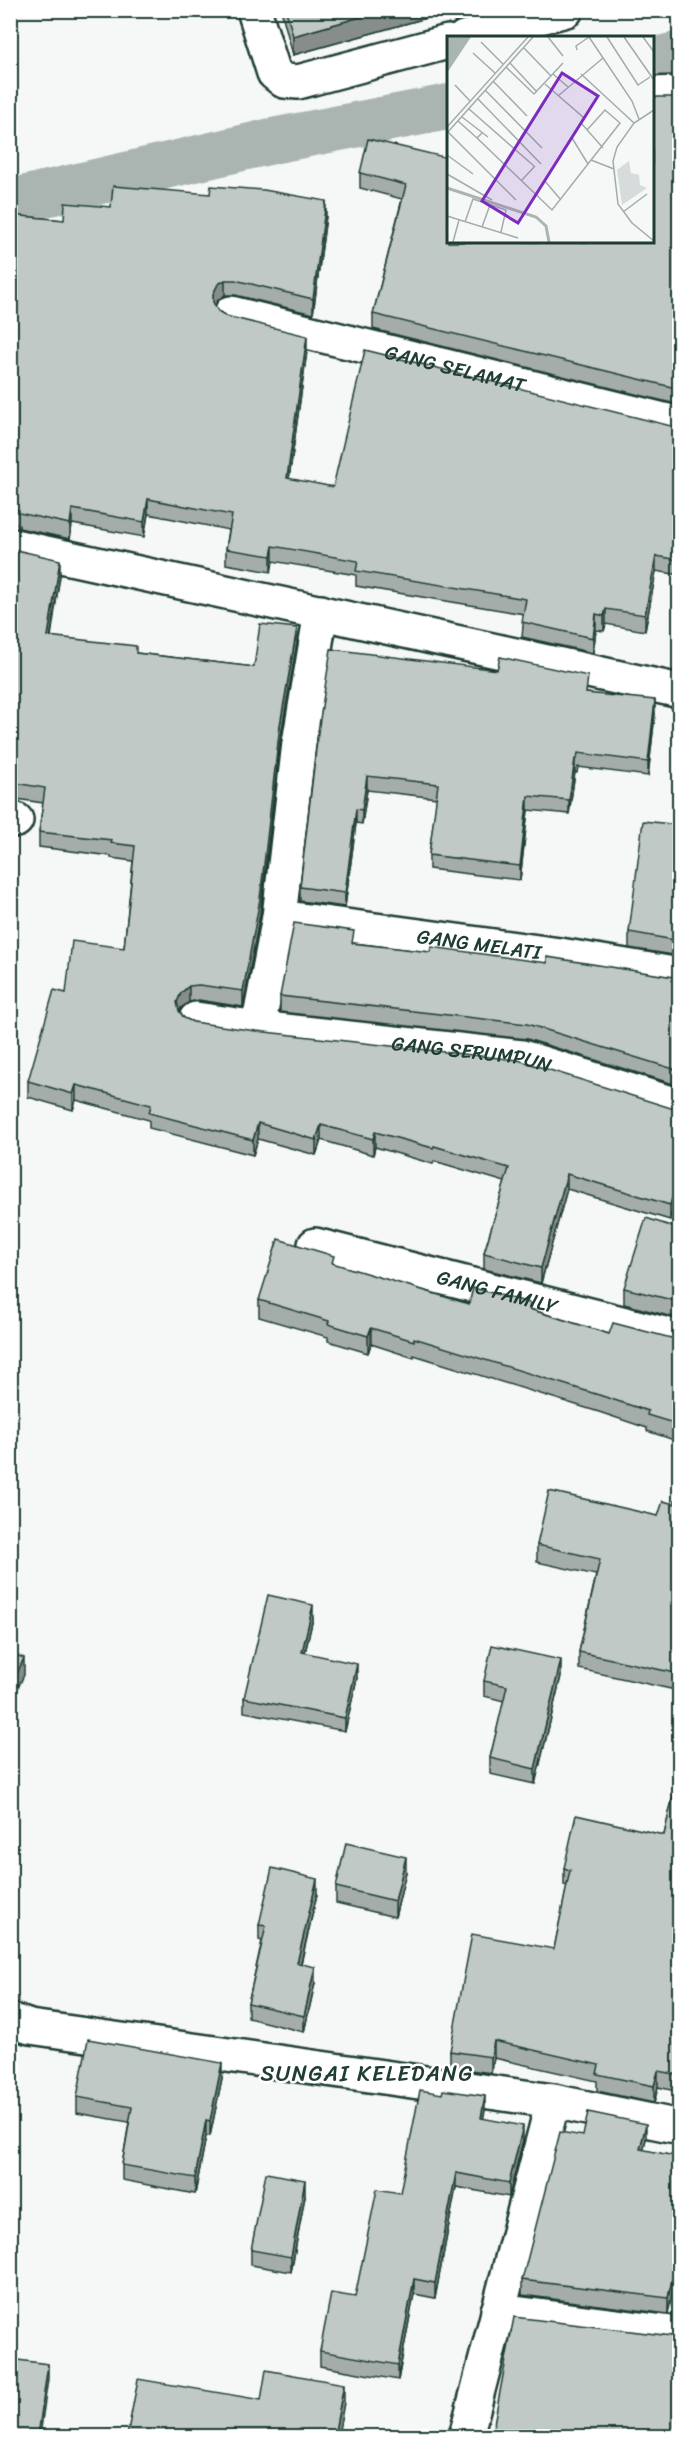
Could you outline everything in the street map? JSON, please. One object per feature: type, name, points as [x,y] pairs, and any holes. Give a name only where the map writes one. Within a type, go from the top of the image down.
[{"type":"street","points":[[254,10],[274,73],[284,81],[298,82],[447,42]]},
{"type":"street","points":[[471,36],[556,12]]},
{"type":"street","points":[[654,94],[680,93]]},
{"type":"street","name":"GANG SELAMAT","points":[[231,313],[680,424]]},
{"type":"street","points":[[10,545],[680,690]]},
{"type":"street","points":[[258,1028],[279,917],[299,743],[321,612]]},
{"type":"street","name":"GANG MELATI","points":[[279,917],[560,955],[680,975]]},
{"type":"street","name":"GANG SERUMPUN","points":[[196,1019],[522,1057],[680,1106]]},
{"type":"street","name":"GANG FAMILY","points":[[315,1245],[680,1338]]},
{"type":"street","points":[[10,2020],[30,2027],[553,2101],[680,2127]]},
{"type":"street","points":[[466,2436],[553,2101]]},
{"type":"street","points":[[498,2311],[680,2334]]},
{"type":"building","points":[[286,10],[385,10],[293,36]]},
{"type":"building","points":[[654,97],[680,97],[680,389],[373,314],[406,185],[360,173],[368,139],[447,158],[447,243],[654,243]]},
{"type":"building","points":[[113,186],[210,194],[211,186],[264,190],[326,201],[313,299],[235,280],[225,280],[218,284],[213,294],[213,302],[218,311],[226,316],[307,336],[287,478],[333,487],[365,350],[680,427],[680,560],[656,556],[645,615],[606,609],[604,616],[596,614],[593,638],[522,622],[526,599],[356,571],[358,561],[273,546],[271,556],[226,549],[232,515],[148,499],[144,522],[72,509],[70,524],[19,513],[19,510],[10,508],[10,215],[64,220],[65,203],[111,207]]},
{"type":"building","points":[[12,549],[60,560],[48,636],[136,646],[136,653],[254,667],[260,624],[297,628],[280,725],[260,899],[243,991],[199,985],[189,986],[181,993],[177,1002],[184,1018],[193,1022],[256,1031],[518,1060],[680,1109],[680,1170],[670,1205],[567,1174],[541,1268],[484,1253],[509,1168],[375,1132],[373,1139],[321,1125],[316,1140],[258,1123],[253,1140],[149,1113],[151,1105],[76,1085],[73,1094],[28,1081],[54,990],[66,993],[72,941],[124,948],[135,846],[111,843],[112,840],[39,832],[45,788],[10,782],[10,558]]},
{"type":"building","points":[[331,649],[497,670],[500,657],[588,676],[586,693],[655,700],[648,762],[578,753],[575,759],[569,800],[528,796],[520,866],[429,855],[438,784],[367,776],[362,810],[356,809],[345,893],[300,887],[318,732]]},
{"type":"building","points":[[643,821],[680,825],[680,941],[629,932]]},
{"type":"building","points":[[294,923],[354,931],[352,943],[430,952],[431,947],[547,963],[547,957],[680,978],[680,1071],[527,1024],[280,996]]},
{"type":"building","points":[[646,1218],[680,1229],[680,1302],[624,1288]]},
{"type":"building","points":[[278,1239],[334,1256],[332,1263],[469,1304],[473,1288],[530,1303],[529,1309],[609,1334],[613,1323],[680,1339],[680,1425],[647,1415],[648,1411],[414,1338],[414,1341],[371,1328],[368,1336],[328,1324],[329,1321],[259,1300]]},
{"type":"building","points":[[680,1486],[680,1674],[579,1652],[600,1559],[537,1545],[549,1491],[658,1516],[663,1501],[674,1504]]},
{"type":"building","points":[[268,1595],[313,1605],[302,1652],[357,1664],[345,1718],[244,1698]]},
{"type":"building","points":[[492,1645],[561,1660],[535,1769],[490,1758],[507,1686],[484,1681]]},
{"type":"building","points":[[10,1653],[24,1658],[10,1688]]},
{"type":"building","points":[[680,1766],[680,2075],[658,2071],[654,2086],[597,2074],[599,2065],[494,2041],[491,2057],[450,2051],[472,1934],[554,1949],[570,1870],[564,1868],[576,1815],[664,1835]]},
{"type":"building","points":[[346,1843],[406,1857],[395,1901],[336,1887]]},
{"type":"building","points":[[272,1868],[317,1879],[297,1963],[315,1967],[304,2016],[248,2003],[266,1926],[259,1925]]},
{"type":"building","points":[[88,2039],[222,2063],[210,2121],[206,2120],[195,2178],[122,2165],[132,2107],[77,2097]]},
{"type":"building","points":[[420,2090],[442,2094],[443,2090],[485,2096],[481,2118],[523,2126],[509,2183],[456,2173],[435,2283],[414,2279],[398,2365],[320,2351],[331,2293],[355,2297],[377,2189],[400,2193]]},
{"type":"building","points":[[588,2112],[646,2124],[640,2149],[680,2157],[680,2242],[668,2298],[522,2280],[560,2132],[583,2136]]},
{"type":"building","points":[[266,2173],[305,2180],[291,2257],[251,2250]]},
{"type":"building","points":[[514,2317],[680,2337],[680,2436],[475,2436],[483,2427],[493,2429]]},
{"type":"building","points":[[10,2359],[48,2364],[38,2436],[10,2436]]},
{"type":"building","points":[[266,2370],[344,2384],[334,2436],[127,2436],[138,2379],[261,2400]]},
{"type":"waterway","points":[[654,60],[680,54]]},
{"type":"waterway","points":[[10,202],[272,141],[447,107]]},
{"type":"district","name":"SUNGAI KELEDANG","points":[[367,2073]]}]
